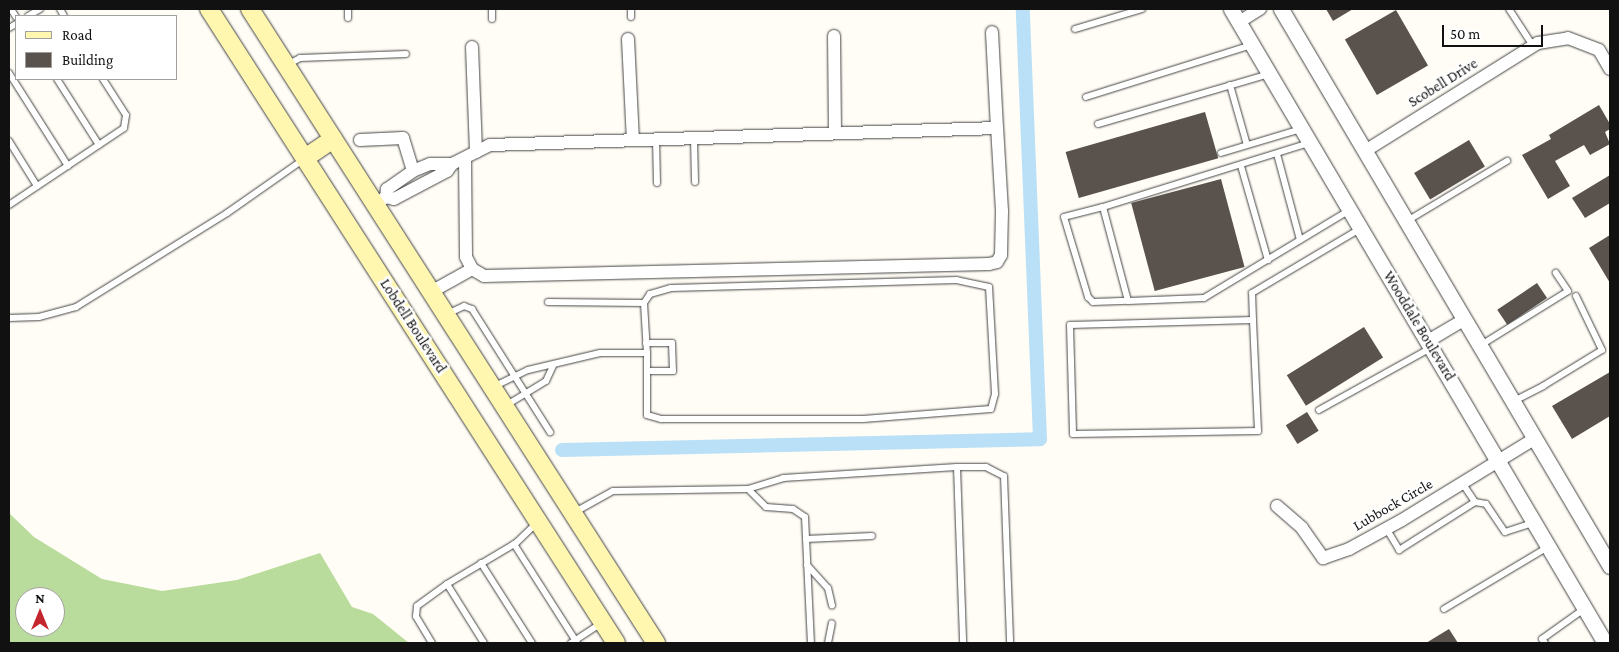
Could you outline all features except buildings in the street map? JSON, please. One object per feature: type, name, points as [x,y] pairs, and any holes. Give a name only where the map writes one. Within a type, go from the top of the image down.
[{"type":"main road","name":"Lobdell Boulevard","points":[[209,9],[609,632]]},
{"type":"main road","points":[[250,9],[333,139],[380,201],[431,292],[656,643]]},
{"type":"main road","points":[[305,158],[333,139]]},
{"type":"main road","points":[[609,632],[624,638],[627,643]]},
{"type":"street","points":[[1235,15],[1260,9]]},
{"type":"street","points":[[1281,9],[1610,566]]},
{"type":"street","name":"Wooddale Boulevard","points":[[1235,15],[1606,643]]},
{"type":"street","points":[[472,47],[466,257],[472,269],[484,276],[989,264],[997,262],[1001,255],[1002,211],[992,32]]},
{"type":"street","points":[[834,36],[835,133]]},
{"type":"street","name":"Scobell Drive","points":[[1365,150],[1538,43],[1568,38],[1599,50],[1610,68]]},
{"type":"street","points":[[628,39],[633,140]]},
{"type":"street","points":[[380,201],[386,189],[412,172],[430,164],[452,164],[490,145],[997,128]]},
{"type":"street","points":[[360,140],[403,138],[412,172],[410,189]]},
{"type":"street","points":[[380,201],[394,199],[447,171],[452,164]]},
{"type":"street","points":[[412,172],[429,180]]},
{"type":"street","points":[[431,292],[472,269]]},
{"type":"street","points":[[1430,344],[1465,319]]},
{"type":"street","name":"Lubbock Circle","points":[[1276,506],[1302,528],[1323,558],[1348,549],[1386,528],[1463,484],[1536,438]]},
{"type":"lane","points":[[348,9],[348,18]]},
{"type":"lane","points":[[492,9],[492,19]]},
{"type":"lane","points":[[631,9],[631,17]]},
{"type":"lane","points":[[1075,29],[1142,9]]},
{"type":"lane","points":[[1509,9],[1533,46]]},
{"type":"lane","points":[[1086,97],[1252,45]]},
{"type":"lane","points":[[286,65],[300,58],[406,54]]},
{"type":"lane","points":[[9,73],[68,166]]},
{"type":"lane","points":[[1098,124],[1270,74]]},
{"type":"lane","points":[[58,80],[99,145]]},
{"type":"lane","points":[[9,205],[124,128],[126,116],[104,80]]},
{"type":"lane","points":[[1230,85],[1247,145]]},
{"type":"lane","points":[[1221,152],[1302,129]]},
{"type":"lane","points":[[694,138],[695,182]]},
{"type":"lane","points":[[656,139],[657,183]]},
{"type":"lane","points":[[9,141],[37,186]]},
{"type":"lane","points":[[1310,143],[1241,166],[1064,217],[1088,297],[1093,302],[1204,298],[1350,210]]},
{"type":"lane","points":[[1277,154],[1300,240]]},
{"type":"lane","points":[[9,318],[39,317],[76,307],[227,213],[305,158]]},
{"type":"lane","points":[[1407,221],[1507,162]]},
{"type":"lane","points":[[1241,166],[1268,260]]},
{"type":"lane","points":[[1103,207],[1128,301]]},
{"type":"lane","points":[[1254,320],[1070,325],[1073,434],[1258,431],[1254,320],[1252,293],[1361,228]]},
{"type":"lane","points":[[1481,345],[1568,291],[1556,273]]},
{"type":"lane","points":[[957,280],[977,283],[989,287],[995,394],[991,409],[863,419],[661,419],[647,415],[644,303],[650,294],[671,288],[957,280]]},
{"type":"lane","points":[[1514,401],[1543,386],[1602,350],[1576,296]]},
{"type":"lane","points":[[548,302],[644,303]]},
{"type":"lane","points":[[446,315],[464,306],[472,310],[550,432]]},
{"type":"lane","points":[[646,343],[672,343],[673,371],[647,371]]},
{"type":"lane","points":[[1319,410],[1430,344]]},
{"type":"lane","points":[[492,388],[528,370],[600,353],[646,353]]},
{"type":"lane","points":[[504,406],[546,381],[554,364]]},
{"type":"lane","points":[[573,513],[613,491],[748,489],[783,478],[957,467],[986,467],[1004,476],[1010,643]]},
{"type":"lane","points":[[957,467],[963,643]]},
{"type":"lane","points":[[1463,484],[1475,502]]},
{"type":"lane","points":[[748,489],[766,508],[793,510],[806,517],[811,643]]},
{"type":"lane","points":[[1386,528],[1399,550],[1475,502],[1486,504],[1505,532],[1535,522]]},
{"type":"lane","points":[[432,643],[416,616],[416,606],[447,584],[514,544],[538,522]]},
{"type":"lane","points":[[806,539],[872,536]]},
{"type":"lane","points":[[514,544],[575,642],[609,632]]},
{"type":"lane","points":[[1444,609],[1549,547]]},
{"type":"lane","points":[[481,563],[532,643]]},
{"type":"lane","points":[[807,565],[828,588],[832,606]]},
{"type":"lane","points":[[447,584],[484,643]]},
{"type":"lane","points":[[1545,643],[1542,639],[1585,608]]},
{"type":"lane","points":[[828,643],[832,623]]},
{"type":"green space","points":[[9,513],[34,537],[102,579],[162,591],[237,580],[320,553],[352,607],[373,614],[409,643],[9,643]]},
{"type":"waterway","points":[[562,450],[1040,439],[1023,9]]}]
